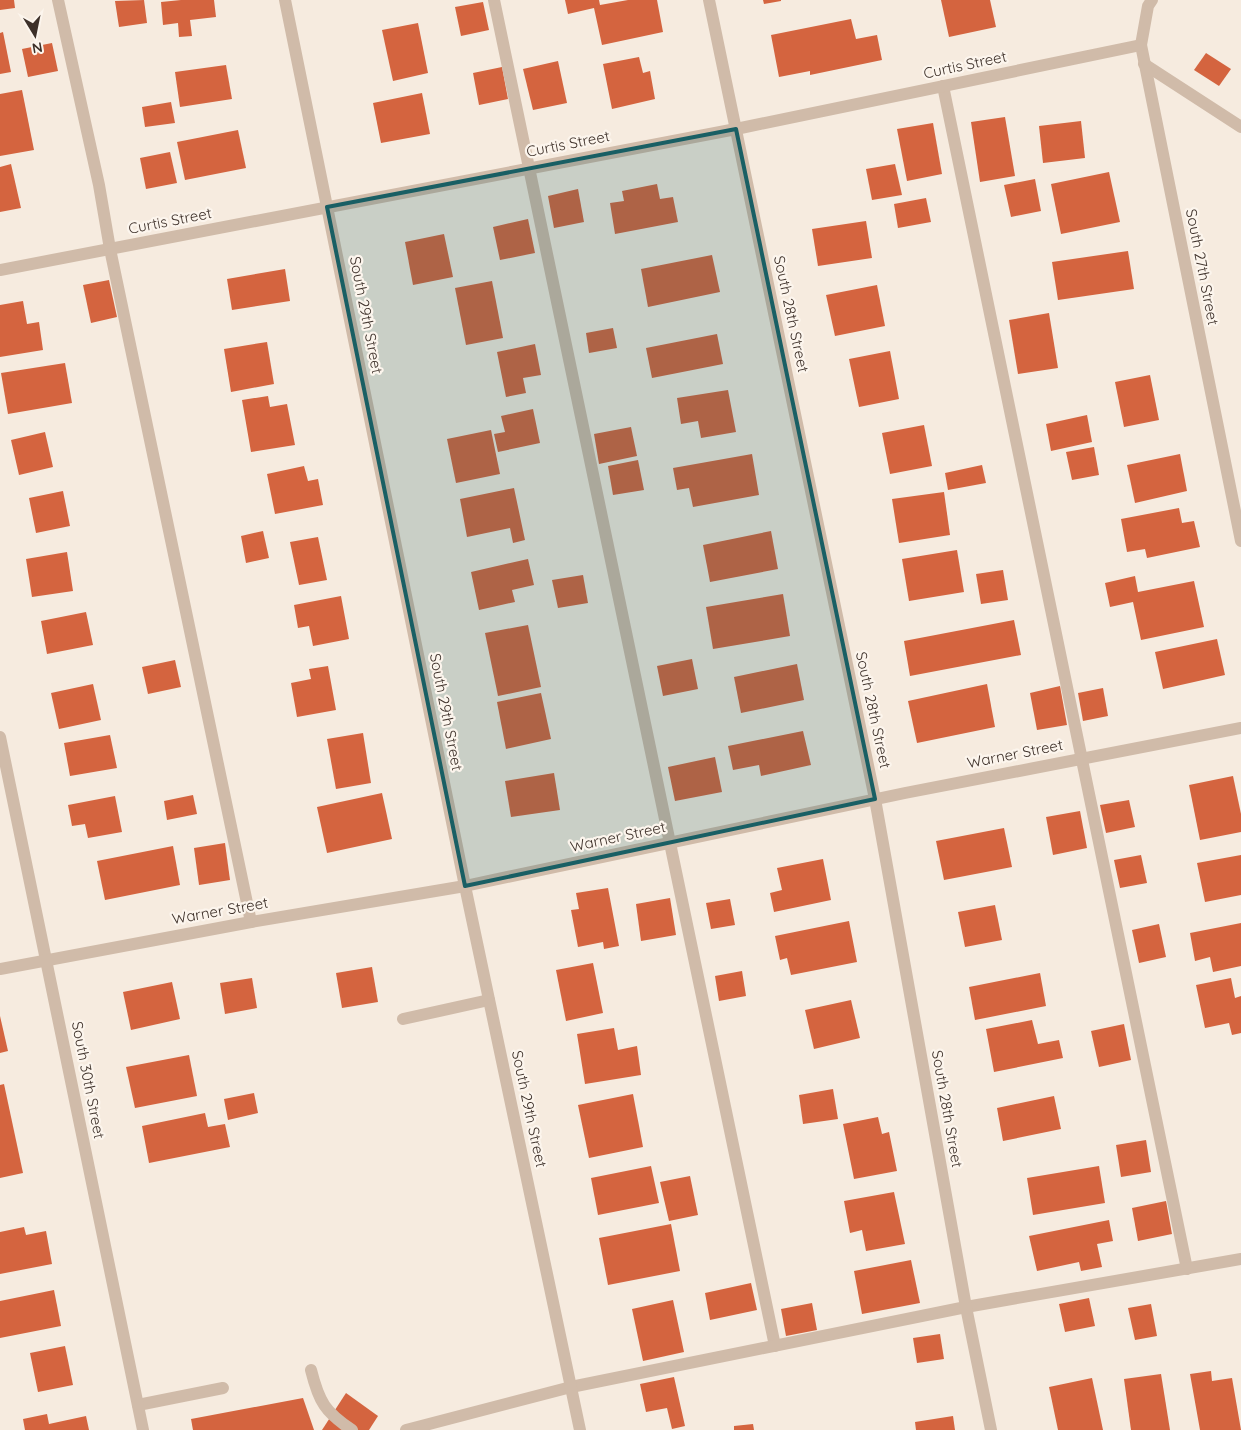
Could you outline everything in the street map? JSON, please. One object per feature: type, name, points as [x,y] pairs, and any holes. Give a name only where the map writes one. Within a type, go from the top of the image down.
[{"type":"street","points":[[58,0],[99,185],[110,249],[252,922]]},
{"type":"street","name":"South 29th Street","points":[[285,0],[465,886],[580,1430]]},
{"type":"street","points":[[494,0],[672,843],[775,1346]]},
{"type":"street","name":"South 28th Street","points":[[710,0],[875,799],[966,1307],[991,1430]]},
{"type":"street","name":"South 27th Street","points":[[1152,0],[1148,6],[1140,45],[1241,541]]},
{"type":"street","name":"Curtis Street","points":[[0,270],[736,129],[1140,45]]},
{"type":"street","points":[[1144,64],[1241,127]]},
{"type":"street","points":[[943,86],[1187,1269]]},
{"type":"street","name":"Warner Street","points":[[0,969],[252,922],[465,886],[875,799],[1241,728]]},
{"type":"street","name":"South 30th Street","points":[[0,737],[143,1430]]},
{"type":"street","points":[[404,1019],[489,1000]]},
{"type":"street","points":[[406,1430],[571,1388],[775,1346],[966,1307],[1241,1259]]},
{"type":"street","points":[[311,1370],[316,1392],[323,1405],[331,1416],[352,1430]]},
{"type":"street","points":[[138,1405],[223,1388]]},
{"type":"highlighted area","points":[[736,129],[875,799],[465,886],[327,207]]},
{"type":"building","points":[[0,0],[14,0],[15,8],[0,10]]},
{"type":"building","points":[[144,0],[147,23],[119,27],[115,1]]},
{"type":"building","points":[[214,0],[216,17],[190,20],[192,36],[179,37],[178,23],[163,25],[161,2]]},
{"type":"building","points":[[565,0],[599,0],[600,5],[628,0],[657,0],[663,32],[602,45],[594,8],[568,14]]},
{"type":"building","points":[[763,0],[781,0],[781,1],[764,4]]},
{"type":"building","points":[[941,0],[990,0],[996,27],[949,37]]},
{"type":"building","points":[[483,2],[489,30],[461,36],[455,7]]},
{"type":"building","points":[[851,19],[856,39],[877,35],[882,60],[810,75],[810,71],[779,77],[771,35]]},
{"type":"building","points":[[418,23],[428,73],[393,81],[382,30]]},
{"type":"building","points":[[3,32],[11,72],[0,74],[0,33]]},
{"type":"building","points":[[52,43],[58,71],[28,77],[22,49]]},
{"type":"building","points":[[1206,53],[1231,69],[1219,86],[1194,70]]},
{"type":"building","points":[[639,57],[643,73],[650,71],[655,99],[612,109],[603,64]]},
{"type":"building","points":[[558,61],[567,103],[533,110],[523,69]]},
{"type":"building","points":[[226,65],[232,99],[180,107],[175,72]]},
{"type":"building","points":[[502,67],[508,99],[479,105],[473,73]]},
{"type":"building","points":[[22,90],[34,150],[0,156],[0,94]]},
{"type":"building","points":[[422,93],[430,134],[381,143],[373,103]]},
{"type":"building","points":[[171,102],[175,123],[145,127],[142,107]]},
{"type":"building","points":[[1005,117],[1015,176],[980,182],[971,122]]},
{"type":"building","points":[[1081,121],[1085,158],[1043,163],[1039,126]]},
{"type":"building","points":[[933,123],[942,174],[907,181],[897,129]]},
{"type":"building","points":[[238,130],[246,168],[185,180],[177,142]]},
{"type":"building","points":[[170,152],[177,183],[146,189],[140,158]]},
{"type":"building","points":[[11,164],[21,208],[0,212],[0,167]]},
{"type":"building","points":[[895,164],[902,195],[872,200],[866,169]]},
{"type":"building","points":[[1109,172],[1120,222],[1061,234],[1051,184]]},
{"type":"building","points":[[1035,179],[1041,211],[1011,217],[1004,185]]},
{"type":"building","points":[[657,184],[660,199],[673,197],[678,222],[615,234],[610,203],[624,201],[622,191]]},
{"type":"building","points":[[578,189],[584,222],[554,228],[548,196]]},
{"type":"building","points":[[926,198],[931,222],[898,228],[894,204]]},
{"type":"building","points":[[528,219],[535,253],[500,260],[493,227]]},
{"type":"building","points":[[866,221],[872,258],[818,266],[812,229]]},
{"type":"building","points":[[444,234],[453,277],[413,285],[405,242]]},
{"type":"building","points":[[1128,251],[1134,289],[1058,300],[1052,262]]},
{"type":"building","points":[[712,255],[720,292],[648,307],[641,269]]},
{"type":"building","points":[[285,269],[290,301],[232,310],[227,279]]},
{"type":"building","points":[[109,280],[117,317],[91,323],[83,285]]},
{"type":"building","points":[[492,281],[503,338],[466,345],[455,288]]},
{"type":"building","points":[[877,285],[885,326],[835,336],[826,295]]},
{"type":"building","points":[[23,301],[27,324],[39,322],[43,350],[0,357],[0,305]]},
{"type":"building","points":[[1049,313],[1058,368],[1018,374],[1009,320]]},
{"type":"building","points":[[613,328],[617,348],[589,353],[586,333]]},
{"type":"building","points":[[717,334],[723,364],[652,378],[646,348]]},
{"type":"building","points":[[267,342],[274,384],[231,392],[224,349]]},
{"type":"building","points":[[535,344],[541,375],[523,378],[526,393],[506,397],[497,352]]},
{"type":"building","points":[[890,351],[899,399],[859,407],[849,359]]},
{"type":"building","points":[[65,363],[72,403],[8,414],[1,373]]},
{"type":"building","points":[[1150,375],[1159,420],[1124,427],[1115,382]]},
{"type":"building","points":[[728,390],[736,432],[701,438],[698,421],[681,424],[677,398]]},
{"type":"building","points":[[268,396],[270,407],[287,404],[295,445],[251,452],[242,400]]},
{"type":"building","points":[[533,409],[540,443],[498,452],[494,434],[505,432],[501,416]]},
{"type":"building","points":[[1087,415],[1092,442],[1051,451],[1046,424]]},
{"type":"building","points":[[924,425],[932,466],[890,474],[882,433]]},
{"type":"building","points":[[631,427],[637,456],[599,464],[594,434]]},
{"type":"building","points":[[491,430],[500,474],[456,483],[447,439]]},
{"type":"building","points":[[45,432],[53,467],[19,475],[11,440]]},
{"type":"building","points":[[1094,447],[1099,475],[1072,480],[1066,452]]},
{"type":"building","points":[[752,454],[759,495],[693,507],[689,488],[677,490],[673,468]]},
{"type":"building","points":[[1180,454],[1187,491],[1135,503],[1127,465]]},
{"type":"building","points":[[638,460],[644,490],[613,495],[608,466]]},
{"type":"building","points":[[982,465],[986,483],[948,490],[945,473]]},
{"type":"building","points":[[304,466],[308,481],[318,479],[323,505],[275,514],[267,474]]},
{"type":"building","points":[[514,488],[525,540],[513,543],[510,528],[467,537],[460,499]]},
{"type":"building","points":[[63,491],[70,526],[36,533],[29,498]]},
{"type":"building","points":[[944,492],[950,535],[899,543],[892,499]]},
{"type":"building","points":[[1179,508],[1182,523],[1194,521],[1200,547],[1147,558],[1145,549],[1127,552],[1121,519]]},
{"type":"building","points":[[263,531],[269,558],[246,563],[241,536]]},
{"type":"building","points":[[771,531],[778,569],[710,582],[703,545]]},
{"type":"building","points":[[318,537],[327,580],[299,585],[290,542]]},
{"type":"building","points":[[957,550],[964,592],[909,601],[902,559]]},
{"type":"building","points":[[67,552],[73,591],[32,597],[26,559]]},
{"type":"building","points":[[528,559],[534,585],[512,590],[515,602],[479,610],[471,572]]},
{"type":"building","points":[[1003,570],[1008,600],[981,604],[976,574]]},
{"type":"building","points":[[583,575],[588,603],[558,608],[552,580]]},
{"type":"building","points":[[1135,576],[1138,592],[1194,581],[1204,627],[1141,640],[1133,602],[1110,607],[1105,583]]},
{"type":"building","points":[[783,594],[790,636],[713,649],[706,607]]},
{"type":"building","points":[[341,596],[349,639],[313,646],[309,626],[298,628],[294,605]]},
{"type":"building","points":[[86,612],[93,645],[47,654],[41,621]]},
{"type":"building","points":[[1014,620],[1021,655],[910,676],[904,641]]},
{"type":"building","points":[[528,625],[541,687],[498,696],[485,633]]},
{"type":"building","points":[[1217,639],[1225,675],[1163,689],[1155,652]]},
{"type":"building","points":[[692,659],[698,689],[663,696],[657,666]]},
{"type":"building","points":[[175,660],[181,687],[148,694],[142,667]]},
{"type":"building","points":[[797,664],[804,700],[741,713],[734,677]]},
{"type":"building","points":[[328,666],[336,710],[297,717],[291,683],[311,679],[309,669]]},
{"type":"building","points":[[93,684],[101,720],[59,729],[51,693]]},
{"type":"building","points":[[987,684],[995,727],[917,743],[908,701]]},
{"type":"building","points":[[1060,686],[1067,725],[1037,730],[1030,693]]},
{"type":"building","points":[[1103,688],[1108,716],[1083,721],[1078,693]]},
{"type":"building","points":[[541,693],[551,739],[506,749],[497,702]]},
{"type":"building","points":[[803,731],[811,765],[761,776],[759,765],[733,770],[728,746]]},
{"type":"building","points":[[363,733],[371,783],[336,789],[327,739]]},
{"type":"building","points":[[110,735],[117,768],[70,776],[64,743]]},
{"type":"building","points":[[715,757],[722,792],[675,801],[668,767]]},
{"type":"building","points":[[554,773],[560,810],[511,817],[505,781]]},
{"type":"building","points":[[1233,776],[1241,814],[1241,832],[1200,840],[1189,785]]},
{"type":"building","points":[[382,793],[392,839],[327,853],[317,807]]},
{"type":"building","points":[[193,795],[197,814],[167,820],[164,801]]},
{"type":"building","points":[[115,796],[122,832],[88,838],[85,824],[72,826],[68,805]]},
{"type":"building","points":[[1129,800],[1135,827],[1106,833],[1100,805]]},
{"type":"building","points":[[1080,811],[1087,848],[1053,855],[1046,817]]},
{"type":"building","points":[[1004,828],[1012,867],[944,880],[936,841]]},
{"type":"building","points":[[225,843],[230,880],[199,885],[194,848]]},
{"type":"building","points":[[173,846],[180,885],[105,900],[97,861]]},
{"type":"building","points":[[1141,855],[1147,883],[1120,888],[1114,860]]},
{"type":"building","points":[[1241,855],[1241,895],[1205,902],[1197,863]]},
{"type":"building","points":[[823,859],[831,900],[774,912],[770,893],[782,890],[777,868]]},
{"type":"building","points":[[608,888],[619,946],[604,949],[603,942],[578,947],[571,910],[579,909],[576,893]]},
{"type":"building","points":[[670,898],[676,935],[641,941],[636,904]]},
{"type":"building","points":[[730,899],[735,925],[711,929],[706,903]]},
{"type":"building","points":[[995,905],[1002,940],[965,947],[958,912]]},
{"type":"building","points":[[849,921],[857,962],[791,975],[787,958],[780,960],[775,936]]},
{"type":"building","points":[[1241,923],[1241,966],[1213,972],[1210,957],[1195,961],[1190,933]]},
{"type":"building","points":[[1159,924],[1166,957],[1139,963],[1132,930]]},
{"type":"building","points":[[593,963],[603,1013],[566,1021],[556,970]]},
{"type":"building","points":[[372,967],[378,1002],[342,1008],[336,973]]},
{"type":"building","points":[[742,971],[746,996],[719,1001],[715,976]]},
{"type":"building","points":[[1040,973],[1046,1006],[975,1020],[969,987]]},
{"type":"building","points":[[252,978],[257,1008],[225,1014],[220,983]]},
{"type":"building","points":[[1231,978],[1235,998],[1241,996],[1241,1033],[1232,1035],[1229,1023],[1205,1028],[1196,985]]},
{"type":"building","points":[[172,982],[180,1019],[131,1030],[123,992]]},
{"type":"building","points":[[851,1000],[860,1038],[814,1049],[805,1010]]},
{"type":"building","points":[[0,1016],[8,1051],[0,1053]]},
{"type":"building","points":[[1032,1020],[1038,1044],[1059,1040],[1063,1058],[994,1072],[986,1029]]},
{"type":"building","points":[[1124,1024],[1131,1060],[1099,1067],[1091,1031]]},
{"type":"building","points":[[614,1028],[618,1050],[637,1046],[641,1075],[585,1084],[577,1034]]},
{"type":"building","points":[[189,1055],[197,1096],[135,1108],[126,1067]]},
{"type":"building","points":[[4,1084],[23,1173],[0,1178],[0,1085]]},
{"type":"building","points":[[833,1089],[838,1119],[803,1124],[799,1095]]},
{"type":"building","points":[[254,1093],[258,1113],[228,1120],[224,1099]]},
{"type":"building","points":[[633,1094],[643,1147],[589,1158],[578,1105]]},
{"type":"building","points":[[1054,1096],[1061,1129],[1003,1141],[997,1108]]},
{"type":"building","points":[[205,1113],[208,1127],[225,1124],[230,1147],[149,1163],[142,1126]]},
{"type":"building","points":[[878,1117],[882,1134],[889,1132],[897,1171],[854,1179],[843,1124]]},
{"type":"building","points":[[1146,1140],[1151,1172],[1121,1177],[1116,1145]]},
{"type":"building","points":[[651,1166],[659,1203],[598,1215],[591,1178]]},
{"type":"building","points":[[1099,1166],[1105,1203],[1033,1215],[1027,1178]]},
{"type":"building","points":[[690,1176],[698,1215],[669,1221],[660,1182]]},
{"type":"building","points":[[894,1192],[905,1244],[866,1251],[862,1230],[850,1233],[844,1201]]},
{"type":"building","points":[[1166,1201],[1172,1234],[1138,1241],[1132,1208]]},
{"type":"building","points":[[1109,1220],[1113,1241],[1097,1244],[1102,1267],[1081,1271],[1079,1262],[1037,1271],[1029,1236]]},
{"type":"building","points":[[671,1224],[680,1271],[608,1285],[599,1238]]},
{"type":"building","points":[[24,1227],[26,1235],[46,1231],[52,1264],[0,1274],[0,1232]]},
{"type":"building","points":[[911,1260],[920,1303],[862,1314],[854,1271]]},
{"type":"building","points":[[751,1283],[757,1310],[710,1320],[705,1293]]},
{"type":"building","points":[[54,1290],[61,1326],[0,1338],[0,1301]]},
{"type":"building","points":[[1089,1298],[1095,1326],[1065,1332],[1059,1304]]},
{"type":"building","points":[[673,1300],[684,1352],[643,1361],[632,1309]]},
{"type":"building","points":[[812,1303],[817,1330],[786,1336],[781,1309]]},
{"type":"building","points":[[1151,1304],[1157,1336],[1135,1340],[1128,1308]]},
{"type":"building","points":[[940,1334],[944,1359],[917,1363],[913,1338]]},
{"type":"building","points":[[65,1346],[73,1385],[38,1392],[30,1353]]},
{"type":"building","points":[[1211,1371],[1212,1381],[1232,1378],[1241,1430],[1200,1430],[1190,1374]]},
{"type":"building","points":[[1161,1374],[1170,1430],[1131,1430],[1124,1379]]},
{"type":"building","points":[[674,1377],[685,1426],[672,1429],[667,1408],[646,1412],[640,1384]]},
{"type":"building","points":[[1092,1378],[1103,1430],[1058,1430],[1049,1387]]},
{"type":"building","points":[[346,1393],[378,1416],[369,1430],[322,1430]]},
{"type":"building","points":[[303,1398],[314,1430],[193,1430],[191,1419]]},
{"type":"building","points":[[47,1414],[49,1424],[86,1416],[89,1430],[25,1430],[23,1419]]},
{"type":"building","points":[[953,1416],[955,1430],[916,1430],[915,1422]]},
{"type":"building","points":[[753,1424],[754,1430],[734,1430],[734,1426]]}]
